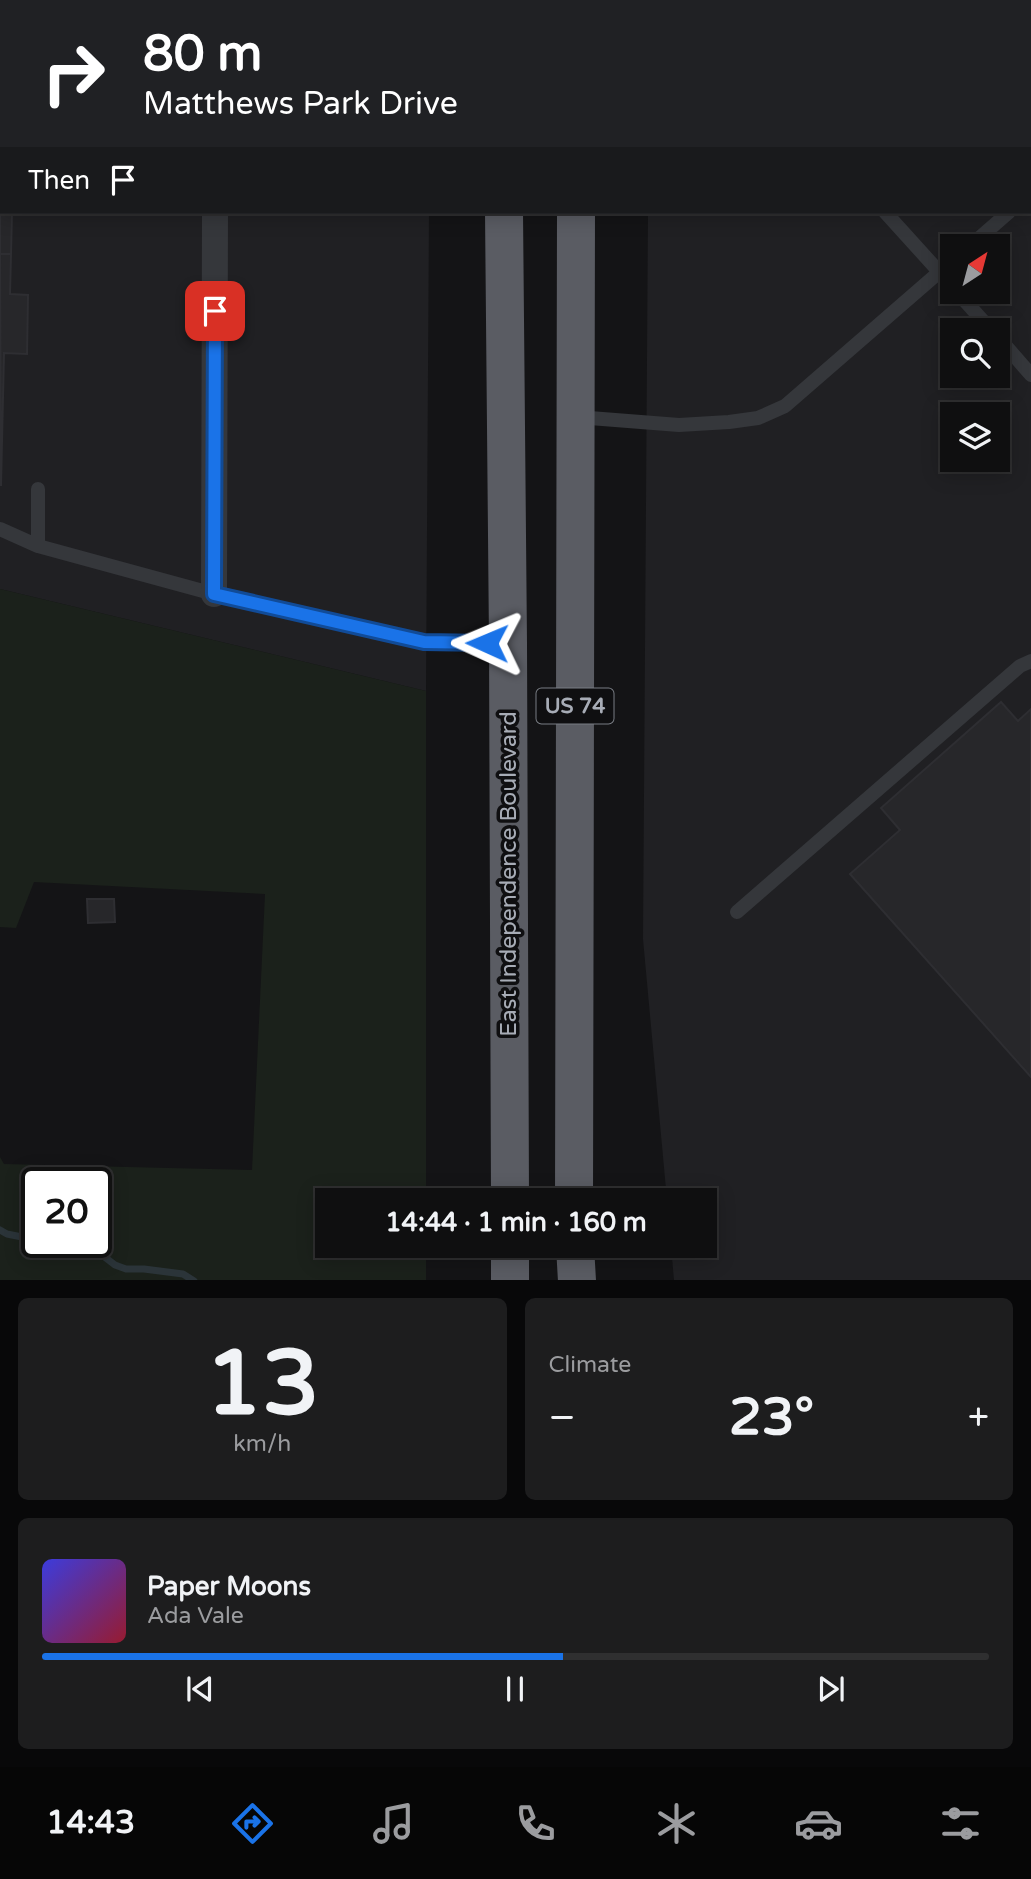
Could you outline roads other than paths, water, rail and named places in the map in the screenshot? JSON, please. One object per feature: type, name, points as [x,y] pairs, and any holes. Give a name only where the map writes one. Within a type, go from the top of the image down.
[{"type":"highway","name":"East Independence Boulevard","points":[[504,214],[510,1188]]},
{"type":"highway","name":"US 74","points":[[574,1188],[576,214]]},
{"type":"highway","points":[[510,1258],[510,1280]]},
{"type":"highway","points":[[571,1280],[573,1258]]},
{"type":"highway","points":[[575,1258],[577,1280]]},
{"type":"street","points":[[214,594],[215,214]]},
{"type":"lane","points":[[575,416],[679,425],[758,418],[785,406],[939,272],[887,214]]},
{"type":"lane","points":[[984,234],[1007,214]]},
{"type":"lane","points":[[968,304],[980,318]]},
{"type":"lane","points":[[1010,350],[1031,374]]},
{"type":"lane","points":[[38,488],[38,546]]},
{"type":"lane","points":[[0,529],[38,546],[214,594],[424,642],[508,643]]},
{"type":"lane","points":[[737,912],[1020,666],[1031,661]]},
{"type":"waterway","points":[[0,1230],[21,1237]]},
{"type":"waterway","points":[[106,1258],[126,1269],[183,1274],[192,1280]]}]
